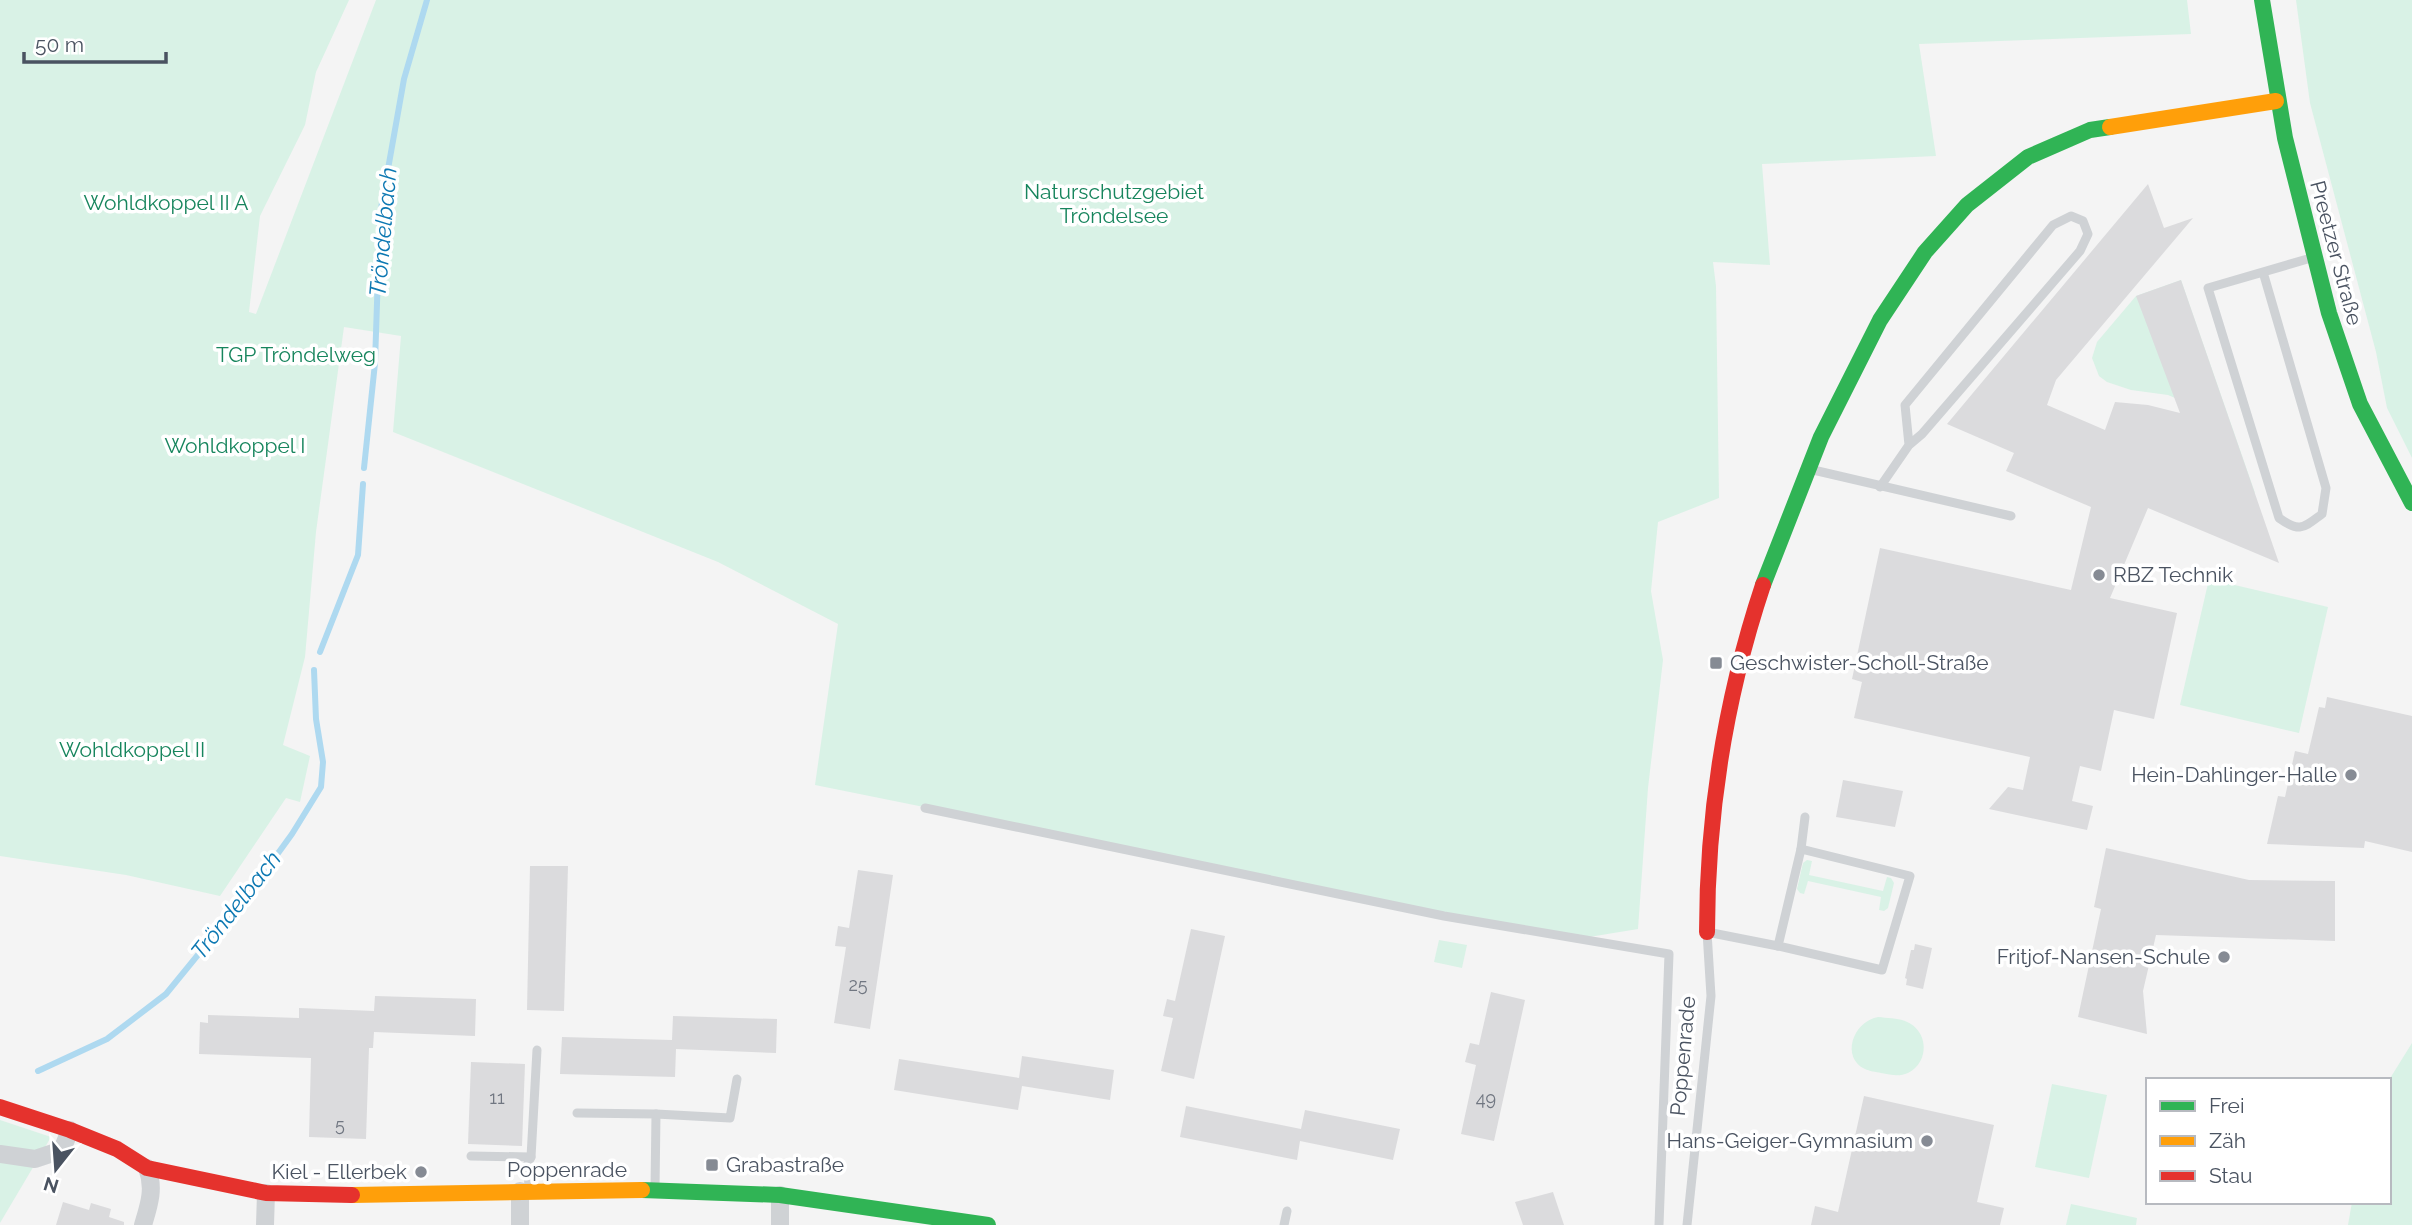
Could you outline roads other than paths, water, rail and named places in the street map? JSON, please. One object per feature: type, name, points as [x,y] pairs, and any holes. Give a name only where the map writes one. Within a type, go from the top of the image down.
[{"type":"street","name":"Preetzer Straße","points":[[2262,0],[2276,102],[2313,258],[2335,332],[2361,404],[2412,503]]},
{"type":"street","points":[[1707,932],[1707,893],[1726,723],[1749,626],[1775,550],[1821,437],[1880,320],[1926,252],[1966,205],[2028,157],[2090,130],[2276,102]]},
{"type":"street","points":[[0,1107],[117,1149],[147,1168],[151,1191],[143,1225]]},
{"type":"street","points":[[0,1154],[35,1159],[62,1150],[70,1130]]},
{"type":"street","name":"Poppenrade","points":[[147,1168],[266,1193],[317,1196],[655,1190],[780,1195],[988,1225]]},
{"type":"street","points":[[520,1225],[525,1191]]},
{"type":"street","points":[[265,1225],[266,1193]]},
{"type":"street","points":[[780,1195],[780,1225]]},
{"type":"lane","points":[[1880,487],[1909,445],[1922,434],[2080,251],[2088,234],[2083,221],[2071,216],[2053,225],[1905,405],[1909,445]]},
{"type":"lane","points":[[2263,272],[2326,488],[2322,513],[2304,527],[2293,528],[2279,518],[2208,288],[2263,272],[2313,258]]},
{"type":"lane","points":[[1809,469],[2011,516]]},
{"type":"lane","points":[[925,808],[1444,916],[1668,954],[1659,1225]]},
{"type":"lane","points":[[1778,946],[1801,849],[1805,817]]},
{"type":"lane","points":[[1707,932],[1882,970],[1910,876],[1801,849]]},
{"type":"lane","name":"Poppenrade","points":[[1687,1225],[1711,996],[1707,932]]},
{"type":"lane","points":[[525,1191],[531,1157],[537,1050]]},
{"type":"lane","points":[[577,1113],[730,1118],[737,1079]]},
{"type":"lane","points":[[655,1190],[656,1114]]},
{"type":"lane","points":[[471,1156],[531,1157]]},
{"type":"lane","points":[[1284,1225],[1287,1211]]},
{"type":"waterway","name":"Tröndelbach","points":[[364,468],[375,363],[380,214],[404,79],[427,0]]},
{"type":"waterway","name":"Tröndelbach","points":[[320,652],[358,555],[363,484]]},
{"type":"waterway","name":"Tröndelbach","points":[[38,1071],[107,1039],[166,994],[255,885],[292,834],[321,787],[323,762],[316,719],[314,670]]},
{"type":"place","name":"RBZ Technik","points":[[2099,575]]},
{"type":"place","name":"Geschwister-Scholl-Straße","points":[[1716,663]]},
{"type":"place","name":"Hein-Dahlinger-Halle","points":[[2351,775]]},
{"type":"place","name":"Fritjof-Nansen-Schule","points":[[2224,957]]},
{"type":"place","name":"Hans-Geiger-Gymnasium","points":[[1927,1141]]},
{"type":"place","name":"Grabastraße","points":[[712,1165]]},
{"type":"place","name":"Kiel - Ellerbek","points":[[421,1172]]},
{"type":"park label","name":"Wohldkoppel II A","points":[[166,203]]},
{"type":"park label","name":"Naturschutzgebiet Tröndelsee","points":[[1114,204]]},
{"type":"park label","name":"TGP Tröndelweg","points":[[296,355]]},
{"type":"park label","name":"Wohldkoppel I","points":[[235,446]]},
{"type":"park label","name":"Wohldkoppel II","points":[[132,750]]}]
